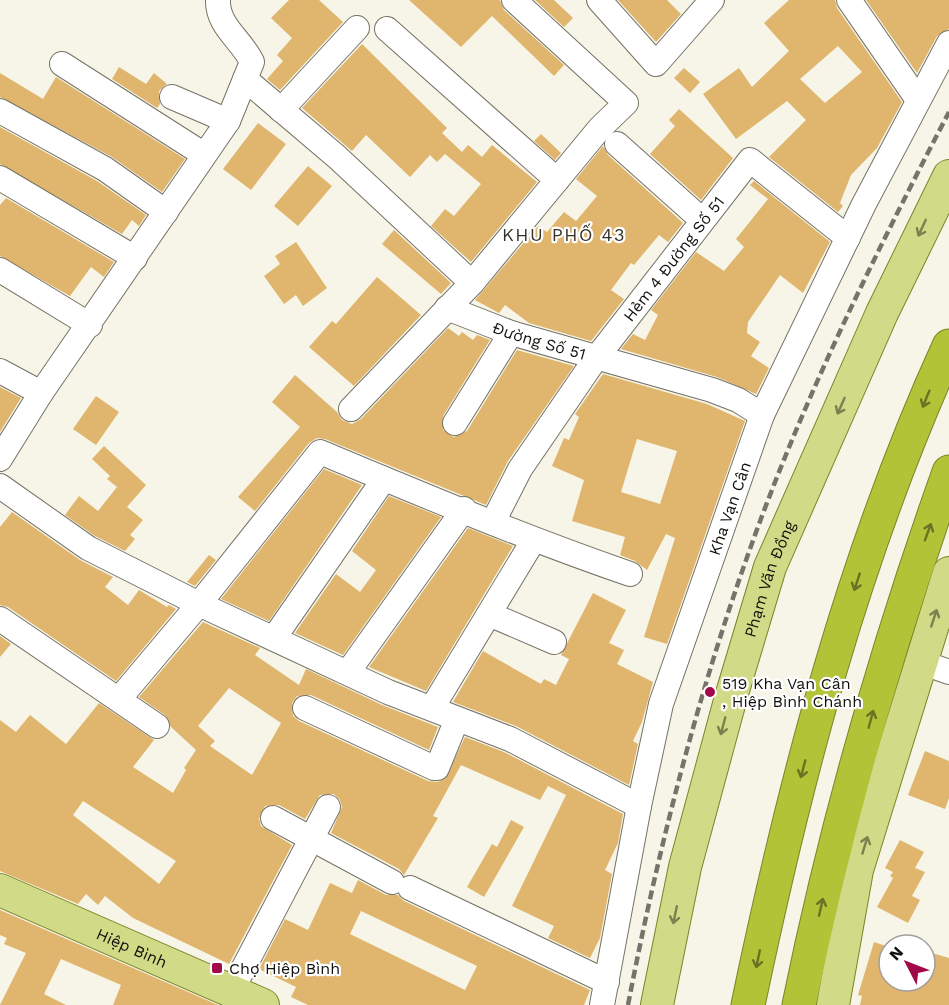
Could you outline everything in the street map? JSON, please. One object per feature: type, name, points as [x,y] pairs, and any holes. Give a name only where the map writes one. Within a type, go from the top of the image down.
[{"type":"highway","points":[[748,1005],[776,869],[848,608],[877,522],[949,346]]},
{"type":"highway","points":[[799,1005],[836,843],[904,598],[949,472]]},
{"type":"main road","name":"Phạm Văn Đồng","points":[[657,1005],[685,867],[731,697],[771,567],[882,313],[949,176]]},
{"type":"main road","points":[[833,1005],[857,870],[935,667],[949,573]]},
{"type":"main road","name":"Hiệp Bình","points":[[0,890],[263,1005]]},
{"type":"street","points":[[0,459],[40,393],[90,325],[203,154],[228,121],[252,62],[247,50],[222,21],[218,12],[218,0]]},
{"type":"street","points":[[351,409],[472,283],[600,128],[626,103],[514,0]]},
{"type":"street","points":[[599,0],[656,64],[712,0]]},
{"type":"street","points":[[849,0],[918,100]]},
{"type":"street","points":[[281,110],[357,28]]},
{"type":"street","points":[[387,29],[557,180]]},
{"type":"street","name":"Kha Vạn Cân","points":[[604,994],[639,806],[661,704],[762,415],[848,238],[949,43]]},
{"type":"street","points":[[62,64],[203,154]]},
{"type":"street","points":[[245,79],[337,157],[472,283]]},
{"type":"street","points":[[172,97],[228,121]]},
{"type":"street","points":[[0,111],[105,169],[166,212]]},
{"type":"street","points":[[617,144],[702,220]]},
{"type":"street","name":"Hẻm 4 Đường Số 51","points":[[493,522],[520,469],[596,358],[750,160],[848,238]]},
{"type":"street","points":[[0,178],[135,258]]},
{"type":"street","points":[[0,270],[90,325]]},
{"type":"street","name":"Đường Số 51","points":[[447,308],[511,333],[712,390],[738,400],[762,415]]},
{"type":"street","points":[[455,423],[511,333]]},
{"type":"street","points":[[0,371],[40,393]]},
{"type":"street","points":[[119,699],[199,604],[320,452],[493,522],[533,541],[630,574]]},
{"type":"street","points":[[274,638],[384,479]]},
{"type":"street","points":[[0,486],[88,548],[199,604],[388,692],[510,739],[639,806]]},
{"type":"street","points":[[348,672],[464,510]]},
{"type":"street","points":[[432,708],[533,541]]},
{"type":"street","points":[[489,614],[554,642]]},
{"type":"street","points":[[0,619],[158,726]]},
{"type":"street","points":[[305,708],[434,768],[437,768],[457,719]]},
{"type":"street","points":[[232,990],[328,807]]},
{"type":"street","points":[[273,818],[604,994]]},
{"type":"building","points":[[289,0],[319,0],[343,22],[280,90],[267,79],[283,61],[277,55],[292,38],[271,18]]},
{"type":"building","points":[[409,0],[500,0],[504,10],[564,65],[554,76],[492,16],[461,47]]},
{"type":"building","points":[[535,0],[554,0],[573,18],[564,27]]},
{"type":"building","points":[[618,0],[667,0],[681,14],[656,42]]},
{"type":"building","points":[[789,0],[835,0],[837,8],[902,102],[877,148],[851,175],[840,203],[843,206],[838,212],[769,157],[806,120],[787,101],[736,139],[703,94],[739,68],[752,87],[789,51],[764,23]],"holes":[[[838,46],[862,72],[825,103],[800,79]]]},
{"type":"building","points":[[866,0],[949,0],[949,29],[937,36],[917,73]]},
{"type":"building","points":[[362,44],[447,128],[442,133],[462,152],[468,145],[482,157],[492,145],[537,182],[471,262],[431,226],[445,209],[454,216],[481,184],[445,154],[437,162],[430,155],[410,177],[366,135],[352,151],[302,108]]},
{"type":"building","points":[[119,67],[146,84],[154,73],[167,84],[159,91],[160,104],[157,108],[112,79]]},
{"type":"building","points":[[684,68],[700,82],[690,93],[674,78]]},
{"type":"building","points":[[0,73],[43,99],[56,77],[185,159],[162,192],[112,157],[0,97]]},
{"type":"building","points":[[679,109],[733,158],[701,200],[650,154],[675,126],[669,120]]},
{"type":"building","points":[[258,123],[286,144],[251,190],[223,169]]},
{"type":"building","points":[[0,127],[97,181],[146,215],[139,226],[132,220],[122,234],[0,164]]},
{"type":"building","points":[[541,134],[561,153],[555,160],[534,141]]},
{"type":"building","points":[[603,146],[608,155],[683,223],[668,242],[659,235],[634,265],[631,263],[611,290],[624,299],[591,341],[529,323],[505,305],[499,313],[475,300],[538,226],[547,232],[564,212],[576,221],[597,196],[576,179]]},
{"type":"building","points":[[308,166],[332,186],[298,226],[274,206]]},
{"type":"building","points":[[754,181],[830,242],[803,293],[780,275],[748,322],[747,333],[760,342],[751,356],[769,368],[756,394],[717,377],[621,349],[633,334],[645,340],[658,315],[651,310],[696,252],[724,271],[744,247],[736,239],[768,199],[750,185]]},
{"type":"building","points":[[6,198],[114,262],[104,277],[91,267],[70,296],[0,256],[0,205]]},
{"type":"building","points":[[394,230],[451,283],[441,294],[382,244]]},
{"type":"building","points":[[296,242],[327,288],[303,306],[296,295],[284,304],[264,276],[280,264],[275,256]]},
{"type":"building","points":[[377,277],[421,315],[354,386],[309,347],[332,321],[336,324]]},
{"type":"building","points":[[448,328],[459,336],[462,332],[473,340],[477,335],[490,340],[443,416],[443,430],[454,437],[467,431],[517,350],[574,366],[508,461],[486,505],[325,439],[317,438],[309,443],[255,511],[238,497],[300,427],[272,402],[295,375],[337,412],[342,420],[352,424],[361,419]]},
{"type":"building","points":[[603,374],[707,404],[745,421],[667,644],[644,637],[675,538],[666,534],[647,570],[635,561],[620,555],[625,537],[572,521],[584,480],[552,466],[564,438],[569,440],[579,417],[575,414]],"holes":[[[637,439],[677,451],[660,504],[621,492]]]},
{"type":"building","points":[[0,387],[21,398],[0,432]]},
{"type":"building","points":[[96,396],[119,412],[96,445],[73,429]]},
{"type":"building","points":[[104,446],[146,485],[127,507],[143,520],[130,535],[135,539],[125,551],[95,536],[65,515],[79,496],[98,511],[117,487],[107,479],[110,476],[92,459]]},
{"type":"building","points":[[324,469],[362,485],[269,621],[221,599]]},
{"type":"building","points":[[389,496],[441,517],[343,655],[295,633],[336,574],[360,592],[376,570],[352,551]]},
{"type":"building","points":[[12,512],[80,560],[113,577],[105,587],[128,605],[139,590],[167,607],[169,605],[176,609],[116,681],[8,607],[0,605],[0,527]]},
{"type":"building","points":[[468,528],[513,546],[426,691],[369,667]]},
{"type":"building","points":[[209,555],[216,560],[195,586],[187,582]]},
{"type":"building","points":[[593,593],[626,610],[609,643],[624,650],[617,664],[653,682],[642,722],[633,741],[638,744],[629,785],[516,726],[453,702],[483,651],[541,684],[544,679],[556,685],[569,659],[561,655]]},
{"type":"building","points":[[203,622],[260,648],[255,655],[299,685],[306,669],[382,705],[438,727],[429,750],[311,695],[297,696],[292,703],[293,716],[299,721],[428,781],[437,782],[445,779],[465,737],[504,752],[623,814],[618,843],[605,870],[612,874],[600,938],[590,958],[548,938],[554,926],[512,906],[566,795],[548,786],[540,800],[461,765],[433,816],[438,818],[404,875],[399,869],[331,833],[342,807],[340,800],[334,794],[320,795],[305,819],[279,805],[265,806],[259,818],[261,826],[292,845],[229,964],[133,918],[105,896],[98,905],[86,894],[78,904],[0,871],[0,720],[16,732],[30,715],[66,744],[99,703],[154,740],[133,767],[173,793],[186,770],[184,768],[196,750],[171,727],[165,715],[139,697]],"holes":[[[229,688],[281,723],[252,775],[210,746],[215,741],[198,726]],[[83,801],[176,861],[159,884],[73,815]]]},
{"type":"building","points":[[0,636],[11,644],[0,657]]},
{"type":"building","points":[[925,751],[949,761],[949,798],[945,809],[908,795]]},
{"type":"building","points":[[511,820],[524,827],[484,897],[467,887],[492,844],[497,847]]},
{"type":"building","points":[[900,840],[924,852],[915,868],[925,872],[912,896],[920,900],[908,923],[877,907],[893,878],[890,876],[893,872],[885,868]]},
{"type":"building","points":[[358,880],[386,895],[398,895],[404,901],[590,990],[584,1005],[308,1005],[291,997],[296,987],[259,969],[285,919],[308,930],[330,883],[352,893]],"holes":[[[361,911],[477,966],[465,990],[350,934]]]},
{"type":"building","points":[[0,910],[218,1005],[113,1005],[121,985],[61,959],[44,994],[66,1005],[0,1005],[26,953],[4,944],[7,938],[0,935]]},
{"type":"building","points":[[874,942],[877,943],[877,993],[937,993],[937,954],[949,958],[949,1005],[860,1005],[862,996],[858,995]]},
{"type":"railway","points":[[628,1005],[654,881],[685,758],[721,636],[762,516],[826,362],[898,211],[949,112]]},
{"type":"place","name":"519 Kha Vạn Cân , Hiệp Bình Chánh","points":[[710,692]]},
{"type":"place","name":"Chợ Hiệp Bình","points":[[217,968]]},
{"type":"district","name":"KHU PHỐ 43","points":[[564,234]]}]
